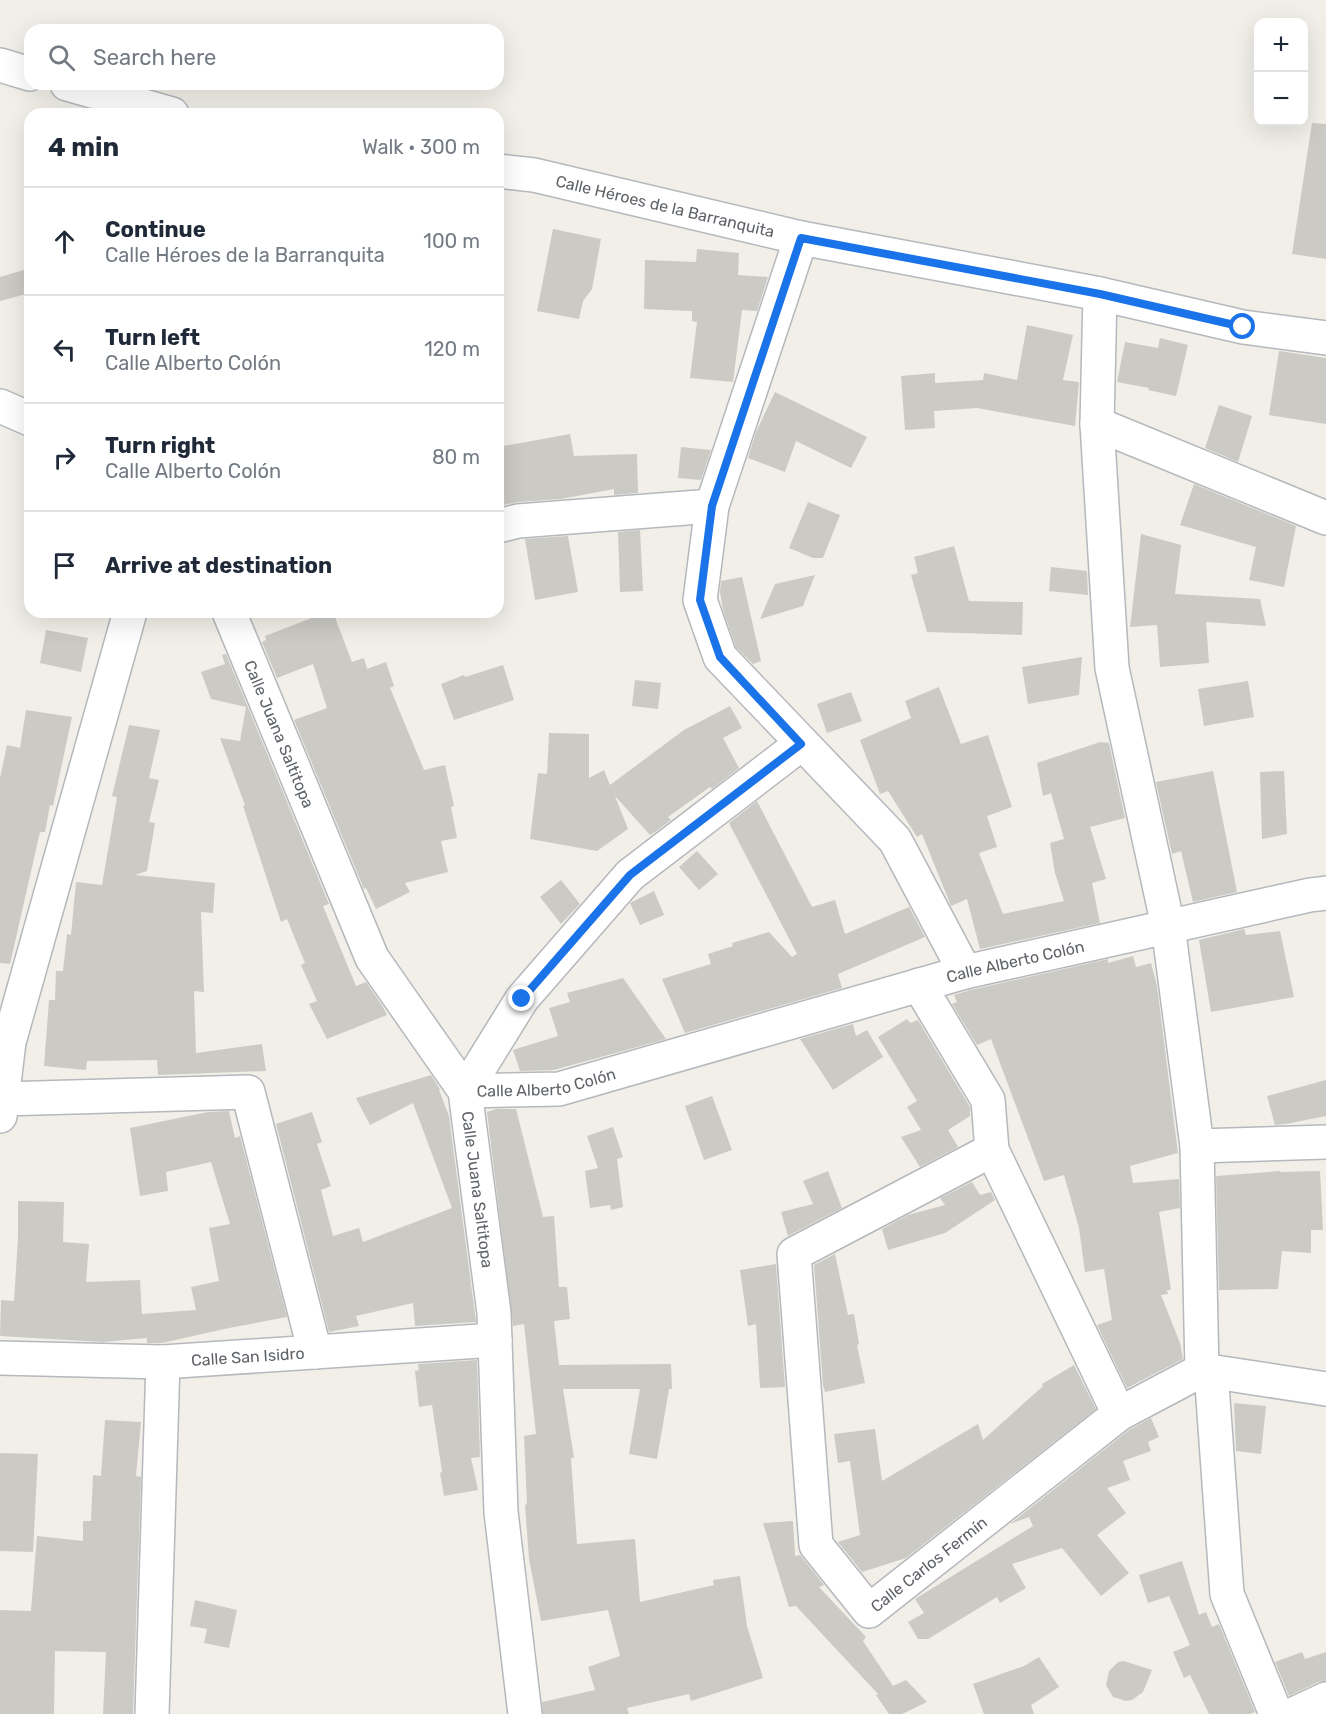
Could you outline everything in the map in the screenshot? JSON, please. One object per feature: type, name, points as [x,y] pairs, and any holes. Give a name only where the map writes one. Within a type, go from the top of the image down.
[{"type":"street","points":[[0,65],[24,72]]},
{"type":"street","points":[[88,90],[151,108]]},
{"type":"street","name":"Calle Héroes de la Barranquita","points":[[504,172],[534,175],[801,238],[1100,294],[1243,327],[1326,338]]},
{"type":"street","points":[[801,238],[712,506],[700,600],[720,657],[895,840],[965,972]]},
{"type":"street","points":[[1100,294],[1097,424],[1112,668],[1168,926],[1197,1146],[1206,1371],[1227,1594],[1276,1714]]},
{"type":"street","points":[[0,406],[24,416]]},
{"type":"street","points":[[1097,424],[1326,518]]},
{"type":"street","points":[[504,524],[518,521],[712,506]]},
{"type":"street","points":[[128,618],[4,1042],[1,1107],[248,1092],[315,1352]]},
{"type":"street","name":"Calle Juana Saltitopa","points":[[234,618],[372,958],[465,1091],[494,1313],[501,1512],[525,1714]]},
{"type":"street","name":"Calle Alberto Colón","points":[[465,1091],[522,999],[630,875],[801,744]]},
{"type":"street","name":"Calle Alberto Colón","points":[[465,1091],[559,1089],[965,972],[1326,893]]},
{"type":"street","points":[[919,985],[988,1100],[992,1150],[1119,1414]]},
{"type":"street","points":[[1197,1146],[1326,1142]]},
{"type":"street","name":"Calle Carlos Fermín","points":[[992,1150],[794,1254],[816,1545],[869,1611],[1119,1414],[1206,1371]]},
{"type":"street","name":"Calle San Isidro","points":[[0,1358],[163,1362],[495,1340]]},
{"type":"street","points":[[152,1714],[163,1362]]},
{"type":"street","points":[[1206,1371],[1326,1389]]},
{"type":"street","points":[[1294,1714],[1326,1699]]},
{"type":"building","points":[[1312,123],[1326,124],[1326,259],[1292,254]]},
{"type":"building","points":[[553,229],[601,239],[592,289],[583,301],[579,319],[537,311]]},
{"type":"building","points":[[697,249],[739,253],[738,275],[768,277],[757,311],[742,310],[733,382],[690,378],[697,322],[692,321],[692,311],[644,309],[645,260],[696,262]]},
{"type":"building","points":[[24,270],[24,295],[0,301],[0,277]]},
{"type":"building","points":[[1027,325],[1073,335],[1063,380],[1079,382],[1075,426],[977,408],[934,411],[935,428],[905,430],[901,376],[935,373],[935,383],[983,380],[984,373],[1017,380]]},
{"type":"building","points":[[1160,338],[1188,345],[1176,396],[1117,382],[1125,342],[1158,348]]},
{"type":"building","points":[[1279,351],[1326,358],[1326,424],[1269,415]]},
{"type":"building","points":[[775,392],[867,437],[851,468],[796,441],[785,472],[748,458],[756,432]]},
{"type":"building","points":[[1219,405],[1252,416],[1238,462],[1205,448]]},
{"type":"building","points":[[570,434],[574,456],[637,454],[638,493],[614,495],[614,489],[561,499],[504,505],[504,446]]},
{"type":"building","points":[[681,447],[711,450],[701,480],[678,478]]},
{"type":"building","points":[[1194,484],[1296,526],[1284,587],[1249,580],[1256,547],[1180,525]]},
{"type":"building","points":[[808,502],[840,515],[823,558],[813,558],[789,548]]},
{"type":"building","points":[[640,530],[643,591],[620,592],[618,532]]},
{"type":"building","points":[[1141,534],[1181,545],[1175,594],[1260,599],[1266,626],[1206,622],[1209,663],[1160,667],[1157,625],[1130,627]]},
{"type":"building","points":[[568,536],[578,592],[535,600],[525,539]]},
{"type":"building","points":[[954,546],[969,601],[1023,602],[1022,635],[927,632],[911,575],[918,573],[914,557]]},
{"type":"building","points":[[1051,567],[1087,571],[1088,595],[1049,591]]},
{"type":"building","points":[[815,575],[803,606],[760,619],[775,584]]},
{"type":"building","points":[[742,577],[761,661],[753,664],[736,647],[723,610],[720,592],[721,581]]},
{"type":"building","points":[[312,618],[335,618],[352,662],[364,658],[367,669],[386,662],[394,686],[390,688],[424,770],[445,765],[454,806],[451,807],[457,838],[441,841],[448,872],[405,883],[410,892],[376,909],[366,888],[364,889],[294,720],[327,708],[313,664],[277,678],[262,642],[266,640],[265,636]]},
{"type":"building","points":[[46,630],[88,638],[81,672],[40,663]]},
{"type":"building","points":[[226,654],[329,904],[323,906],[356,986],[366,982],[387,1015],[327,1039],[309,1004],[317,1001],[301,965],[305,963],[287,919],[281,922],[243,806],[245,805],[220,738],[240,741],[246,707],[211,699],[201,672],[225,664],[222,655]]},
{"type":"building","points":[[1082,657],[1079,695],[1028,704],[1022,667]]},
{"type":"building","points":[[503,665],[514,700],[454,720],[441,684],[464,675],[465,677]]},
{"type":"building","points":[[635,680],[661,683],[658,709],[632,706]]},
{"type":"building","points":[[1248,681],[1254,717],[1204,726],[1198,689]]},
{"type":"building","points":[[939,687],[961,744],[988,735],[1012,807],[987,816],[997,847],[979,853],[1003,914],[1064,901],[1055,873],[1050,843],[1064,839],[1051,793],[1043,796],[1037,763],[1100,742],[1109,743],[1125,818],[1090,827],[1106,879],[1092,883],[1100,923],[980,949],[967,899],[951,906],[922,834],[917,837],[888,791],[880,794],[860,740],[911,718],[905,701]]},
{"type":"building","points":[[851,692],[862,721],[827,733],[817,704]]},
{"type":"building","points":[[730,706],[742,728],[723,738],[739,768],[712,789],[710,787],[668,817],[671,820],[655,832],[650,835],[615,796],[628,829],[597,851],[530,839],[538,773],[547,774],[549,733],[589,734],[589,778],[604,770],[610,785],[684,730]]},
{"type":"building","points":[[26,710],[72,717],[53,806],[50,805],[45,832],[40,832],[10,964],[0,963],[0,778],[7,745],[20,748]]},
{"type":"building","points":[[129,725],[160,730],[149,778],[159,780],[149,822],[155,823],[147,871],[135,875],[215,883],[213,913],[201,912],[204,992],[194,991],[196,1053],[262,1044],[266,1071],[158,1075],[157,1060],[87,1061],[86,1070],[44,1066],[49,1000],[55,1000],[56,971],[63,971],[67,934],[71,935],[76,882],[102,885],[117,797],[112,796]]},
{"type":"building","points":[[1213,771],[1237,892],[1193,902],[1181,851],[1172,854],[1156,782]]},
{"type":"building","points":[[1284,771],[1287,834],[1262,839],[1260,772]]},
{"type":"building","points":[[757,801],[812,907],[835,900],[845,934],[909,907],[925,937],[838,974],[842,988],[685,1033],[662,979],[711,964],[708,954],[733,946],[732,943],[769,932],[792,957],[797,954],[729,823]]},
{"type":"building","points":[[697,851],[718,874],[699,890],[679,867]]},
{"type":"building","points":[[561,880],[580,904],[561,924],[540,897]]},
{"type":"building","points":[[654,891],[664,915],[640,925],[630,903]]},
{"type":"building","points":[[1244,929],[1246,935],[1280,931],[1294,997],[1211,1012],[1199,940]]},
{"type":"building","points":[[1133,956],[1136,967],[1151,963],[1157,986],[1178,1153],[1130,1166],[1133,1183],[1179,1179],[1180,1208],[1159,1212],[1171,1290],[1167,1290],[1168,1294],[1161,1295],[1180,1343],[1183,1359],[1127,1388],[1097,1325],[1112,1320],[1104,1269],[1085,1272],[1079,1228],[1064,1175],[1044,1181],[991,1039],[977,1045],[952,1004],[957,1002],[954,995],[970,990],[1108,959],[1108,963]]},
{"type":"building","points":[[623,978],[666,1039],[554,1070],[520,1071],[513,1050],[558,1036],[549,1008],[570,1002],[567,993]]},
{"type":"building","points":[[907,1019],[910,1023],[918,1020],[970,1107],[970,1116],[948,1130],[958,1147],[920,1167],[901,1137],[921,1130],[907,1107],[917,1101],[878,1037]]},
{"type":"building","points":[[853,1024],[856,1036],[867,1030],[883,1057],[833,1090],[800,1039]]},
{"type":"building","points":[[431,1075],[440,1089],[449,1116],[476,1322],[415,1326],[413,1303],[356,1316],[359,1326],[329,1332],[276,1124],[312,1112],[322,1142],[317,1144],[331,1186],[321,1190],[333,1236],[359,1228],[363,1242],[452,1208],[413,1103],[370,1125],[356,1098]]},
{"type":"building","points":[[1326,1080],[1326,1116],[1275,1125],[1267,1096]]},
{"type":"building","points":[[712,1096],[732,1150],[704,1160],[685,1106]]},
{"type":"building","points":[[496,1109],[516,1109],[543,1217],[554,1216],[559,1287],[567,1287],[570,1319],[554,1321],[559,1365],[671,1364],[672,1389],[669,1389],[657,1459],[629,1454],[640,1389],[563,1389],[574,1458],[571,1458],[577,1544],[635,1539],[640,1602],[714,1585],[713,1580],[740,1576],[747,1626],[763,1678],[691,1701],[689,1694],[627,1708],[629,1714],[543,1714],[542,1702],[595,1690],[588,1667],[620,1656],[608,1610],[541,1621],[529,1559],[525,1505],[527,1504],[524,1436],[536,1434],[524,1324],[513,1326],[487,1112]]},
{"type":"building","points":[[229,1111],[235,1138],[240,1136],[287,1317],[162,1343],[147,1343],[147,1338],[103,1342],[0,1336],[1,1300],[14,1301],[18,1201],[64,1202],[63,1242],[89,1244],[86,1282],[140,1280],[142,1314],[196,1310],[191,1287],[219,1281],[209,1228],[230,1224],[211,1162],[166,1172],[168,1191],[140,1196],[130,1128],[208,1112]]},
{"type":"building","points":[[613,1127],[623,1157],[617,1159],[623,1207],[611,1210],[610,1205],[590,1208],[585,1171],[598,1168],[587,1136]]},
{"type":"building","points":[[828,1171],[842,1208],[788,1236],[781,1212],[813,1204],[803,1181]]},
{"type":"building","points":[[1280,1171],[1320,1171],[1323,1230],[1311,1230],[1311,1253],[1282,1251],[1278,1289],[1219,1290],[1216,1176]]},
{"type":"building","points":[[972,1182],[980,1195],[991,1192],[995,1200],[945,1233],[888,1250],[882,1229],[908,1215],[945,1205],[940,1198]]},
{"type":"building","points":[[835,1254],[848,1315],[854,1314],[859,1344],[857,1345],[865,1383],[825,1392],[814,1265]]},
{"type":"building","points":[[776,1264],[785,1387],[760,1388],[756,1324],[748,1326],[740,1270]]},
{"type":"building","points":[[477,1360],[480,1457],[471,1458],[478,1490],[444,1496],[432,1405],[419,1407],[415,1371],[419,1370],[418,1364]]},
{"type":"building","points":[[1074,1365],[1096,1409],[906,1558],[862,1572],[838,1542],[860,1535],[850,1461],[838,1463],[834,1434],[875,1429],[882,1481],[978,1424],[983,1440],[1043,1386],[1042,1384]]},
{"type":"building","points":[[1234,1403],[1266,1406],[1261,1454],[1236,1451]]},
{"type":"building","points":[[1151,1418],[1159,1437],[1148,1442],[1151,1451],[1123,1461],[1130,1480],[1107,1488],[1126,1513],[1097,1535],[1129,1573],[1101,1596],[1062,1548],[1012,1564],[1026,1588],[1000,1603],[997,1597],[928,1639],[918,1639],[908,1622],[924,1613],[915,1599],[1033,1526],[1029,1517],[1010,1524],[1129,1430]]},
{"type":"building","points":[[105,1420],[141,1422],[136,1476],[141,1477],[133,1714],[103,1714],[106,1652],[55,1651],[54,1714],[0,1714],[0,1610],[31,1611],[37,1536],[83,1541],[83,1521],[91,1521],[93,1475],[101,1476]]},
{"type":"building","points":[[0,1453],[38,1454],[33,1552],[0,1551]]},
{"type":"building","points":[[793,1521],[795,1556],[800,1555],[824,1585],[819,1587],[866,1637],[863,1641],[893,1686],[906,1680],[927,1702],[902,1714],[889,1714],[876,1695],[878,1694],[796,1606],[789,1607],[763,1523]]},
{"type":"building","points":[[1182,1561],[1199,1615],[1206,1612],[1212,1627],[1219,1624],[1255,1712],[1209,1714],[1190,1675],[1184,1678],[1173,1652],[1190,1645],[1169,1596],[1148,1603],[1139,1575]]},
{"type":"building","points":[[195,1600],[237,1610],[229,1648],[204,1643],[207,1629],[190,1626]]},
{"type":"building","points":[[1302,1652],[1305,1659],[1326,1652],[1326,1681],[1318,1682],[1289,1696],[1275,1662]]},
{"type":"building","points":[[1039,1657],[1059,1687],[1031,1705],[1034,1714],[984,1714],[973,1684],[1024,1666]]},
{"type":"building","points":[[1124,1661],[1152,1670],[1143,1692],[1132,1700],[1126,1701],[1113,1697],[1106,1685],[1109,1671],[1118,1662]]},
{"type":"route","points":[[522,999],[630,875],[801,744],[720,657],[700,600],[712,506],[801,238],[1100,294],[1243,327]]}]
